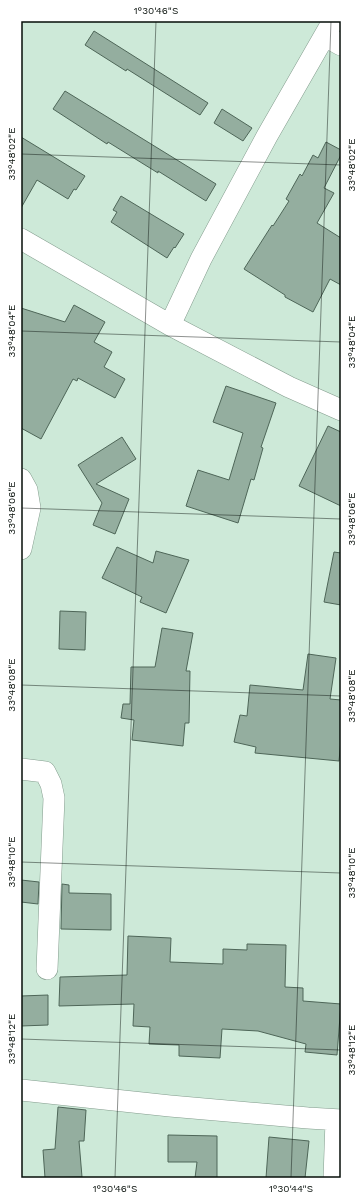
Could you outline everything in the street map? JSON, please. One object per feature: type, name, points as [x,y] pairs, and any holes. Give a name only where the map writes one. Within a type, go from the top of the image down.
[{"type":"street","points":[[170,325],[201,259],[267,136],[333,34]]},
{"type":"street","points":[[21,238],[170,325],[289,387],[341,410]]},
{"type":"street","points":[[21,479],[27,490],[30,508],[21,549]]},
{"type":"street","points":[[21,769],[45,772],[51,784],[54,798],[47,969]]},
{"type":"street","points":[[21,1090],[170,1106],[339,1120],[334,1178]]},
{"type":"building","points":[[94,31],[208,103],[200,115],[127,69],[126,71],[85,45]]},
{"type":"building","points":[[65,91],[216,184],[206,201],[108,142],[107,144],[53,109]]},
{"type":"building","points":[[222,109],[252,128],[243,141],[214,123]]},
{"type":"building","points":[[21,137],[85,176],[68,199],[37,180],[21,208]]},
{"type":"building","points":[[326,142],[341,150],[341,155],[324,188],[334,193],[317,223],[341,238],[341,285],[330,279],[313,312],[285,297],[285,295],[244,269],[289,201],[286,199],[300,174],[302,176],[313,155],[318,158]]},
{"type":"building","points":[[121,196],[184,234],[167,258],[111,222],[117,212],[113,210]]},
{"type":"building","points":[[74,305],[105,322],[94,342],[112,352],[104,367],[125,379],[115,398],[78,378],[77,381],[73,379],[41,439],[21,428],[21,308],[65,322]]},
{"type":"building","points":[[226,386],[276,403],[261,447],[263,448],[254,480],[251,479],[238,523],[186,506],[198,470],[229,480],[243,433],[213,422]]},
{"type":"building","points":[[328,426],[341,432],[341,506],[299,486]]},
{"type":"building","points":[[122,437],[136,459],[96,484],[129,499],[115,534],[93,525],[102,503],[78,465]]},
{"type":"building","points":[[117,547],[153,563],[156,551],[189,560],[166,613],[140,602],[142,597],[102,578]]},
{"type":"building","points":[[334,552],[341,553],[341,605],[324,602]]},
{"type":"building","points":[[60,611],[86,612],[85,650],[59,649]]},
{"type":"building","points":[[162,628],[193,633],[186,671],[190,671],[189,723],[185,723],[183,746],[132,740],[134,720],[121,718],[123,704],[130,704],[131,667],[155,667]]},
{"type":"building","points":[[308,654],[336,658],[330,699],[341,700],[341,740],[339,761],[255,753],[256,747],[234,742],[240,715],[247,716],[250,685],[303,690]]},
{"type":"building","points":[[21,880],[39,882],[38,904],[21,902]]},
{"type":"building","points":[[62,884],[69,885],[69,893],[111,894],[111,930],[61,929]]},
{"type":"building","points":[[128,936],[171,938],[170,962],[223,964],[223,949],[247,950],[247,944],[286,945],[285,987],[303,988],[303,1001],[341,1004],[337,1055],[305,1052],[306,1044],[258,1031],[222,1029],[220,1058],[179,1056],[179,1045],[149,1044],[150,1027],[133,1026],[134,1004],[59,1006],[60,977],[127,975]]},
{"type":"building","points":[[48,995],[48,1025],[21,1026],[21,996]]},
{"type":"building","points":[[58,1107],[86,1110],[84,1141],[79,1141],[82,1177],[45,1178],[43,1150],[55,1149]]},
{"type":"building","points":[[168,1135],[217,1136],[217,1178],[195,1178],[197,1162],[168,1162]]},
{"type":"building","points":[[269,1137],[309,1141],[305,1178],[266,1178]]}]
